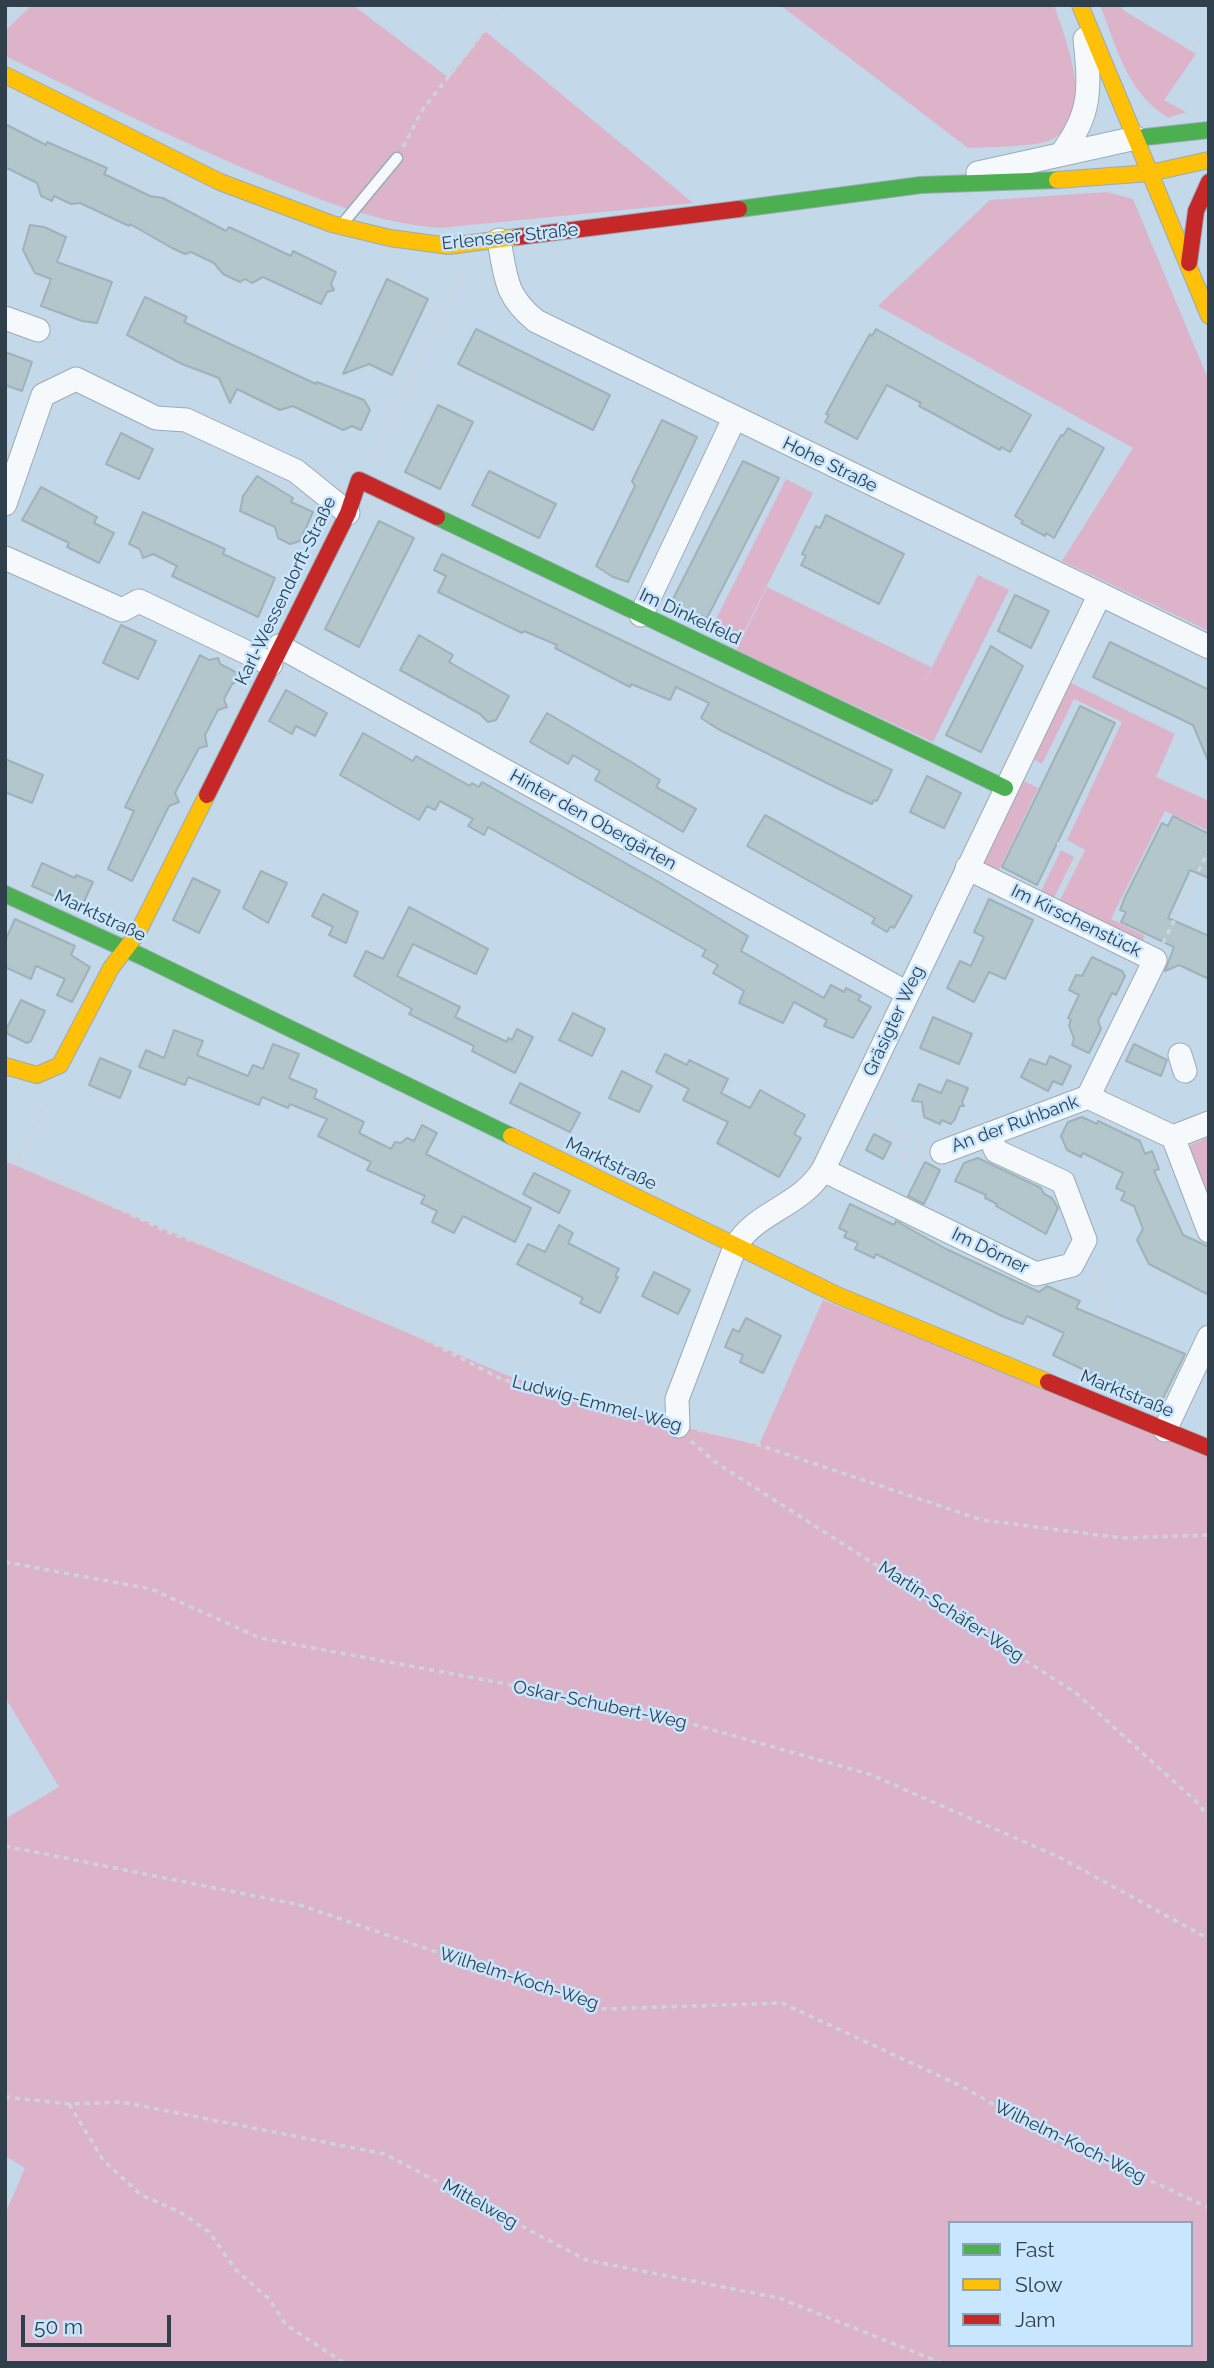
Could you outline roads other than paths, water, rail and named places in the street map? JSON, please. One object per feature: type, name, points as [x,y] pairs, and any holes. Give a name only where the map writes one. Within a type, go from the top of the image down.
[{"type":"street","points":[[1082,8],[1209,316]]},
{"type":"street","points":[[1061,154],[1082,123],[1088,100],[1082,8]]},
{"type":"street","name":"Erlenseer Straße","points":[[5,75],[190,167],[280,206],[340,227],[405,243],[449,246],[921,185],[1136,138]]},
{"type":"street","points":[[1136,138],[1209,130]]},
{"type":"street","name":"Erlenseer Straße","points":[[921,185],[1085,179],[1150,173],[1209,160]]},
{"type":"street","points":[[1189,268],[1193,220],[1201,193],[1209,182]]},
{"type":"street","name":"Hohe Straße","points":[[499,240],[509,293],[518,306],[536,321],[1209,647]]},
{"type":"street","points":[[5,318],[38,330]]},
{"type":"street","points":[[5,504],[43,395],[76,379],[156,418],[186,420],[296,471],[348,513]]},
{"type":"street","points":[[641,615],[734,419]]},
{"type":"street","name":"Karl-Wessendorft-Straße","points":[[5,1066],[25,1073],[49,1072],[66,1056],[123,948],[137,934],[348,513],[359,480]]},
{"type":"street","name":"Im Dinkelfeld","points":[[359,480],[1005,788]]},
{"type":"street","name":"Hinter den Obergärten","points":[[5,558],[122,610],[139,601],[275,655],[907,993]]},
{"type":"street","name":"Gräsigter Weg","points":[[678,1426],[677,1399],[735,1247],[742,1234],[755,1223],[807,1191],[823,1170],[1100,594]]},
{"type":"street","name":"Im Kirschenstück","points":[[967,868],[1155,960],[1122,1028]]},
{"type":"street","name":"Marktstraße","points":[[5,894],[123,948],[837,1295],[1209,1448]]},
{"type":"street","name":"An der Ruhbank","points":[[942,1152],[1088,1097],[1122,1028]]},
{"type":"street","name":"An der Ruhbank","points":[[1088,1097],[1173,1137]]},
{"type":"street","points":[[1209,1123],[1173,1137],[1209,1231]]},
{"type":"street","name":"Im Dörner","points":[[823,1170],[1036,1274],[1072,1265],[1085,1240],[1063,1182],[996,1151],[989,1134]]},
{"type":"street","points":[[1165,1430],[1209,1337]]},
{"type":"lane","points":[[340,227],[397,158]]}]
